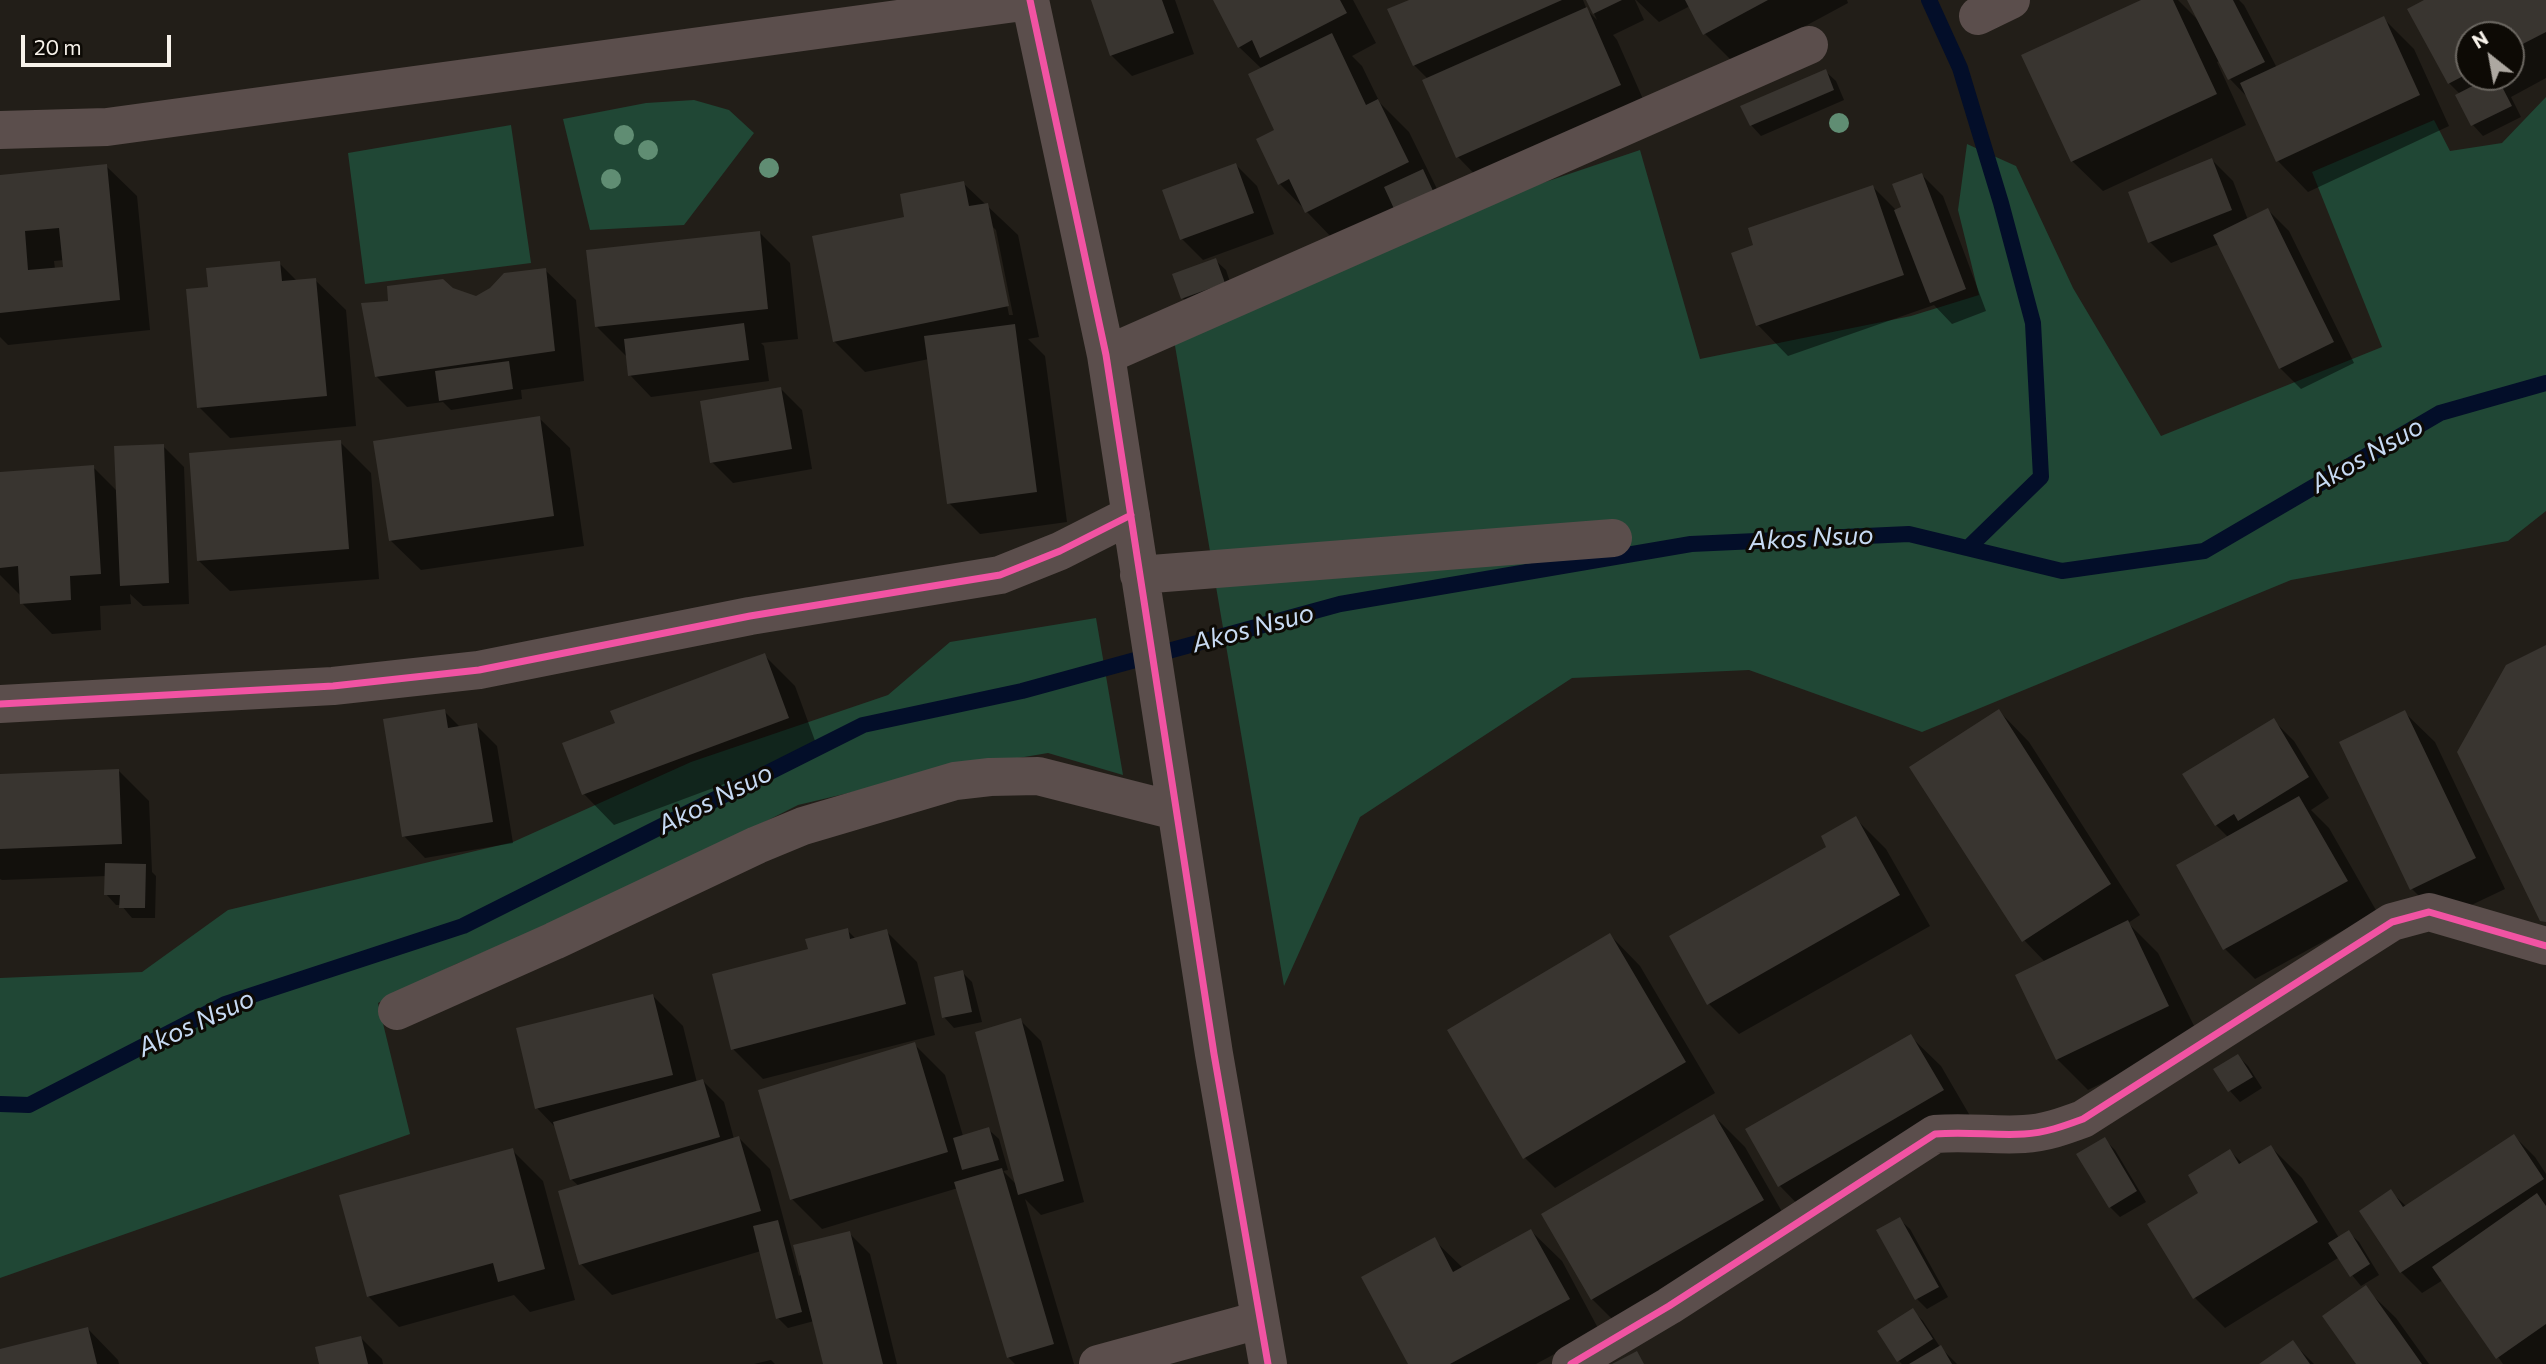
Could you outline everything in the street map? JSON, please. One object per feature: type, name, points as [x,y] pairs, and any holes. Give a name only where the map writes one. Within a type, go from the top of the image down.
[{"type":"street","points":[[0,130],[107,127],[1030,0],[1106,355],[1164,744],[1268,1364]]},
{"type":"street","points":[[1106,355],[1809,45]]},
{"type":"street","points":[[0,704],[333,686],[479,670],[750,616],[1000,575],[1060,551],[1130,515]]},
{"type":"street","points":[[1141,590],[1613,538]]},
{"type":"street","points":[[397,1011],[791,831],[955,781],[1038,776],[1175,811]]},
{"type":"street","points":[[1571,1364],[1669,1306],[1935,1134],[2023,1134],[2052,1130],[2083,1119],[2392,922],[2429,912],[2546,946]]},
{"type":"street","points":[[1098,1364],[1259,1320]]},
{"type":"green space","points":[[2546,97],[2546,511],[2508,541],[2291,580],[1922,732],[1749,670],[1572,678],[1360,817],[1284,986],[1173,334],[1421,224],[1640,150],[1700,359],[1911,316],[1979,295],[1958,210],[1967,144],[2016,166],[2073,288],[2161,436],[2382,347],[2312,172],[2434,120],[2450,151],[2502,143]]},
{"type":"green space","points":[[694,100],[729,110],[754,133],[684,225],[590,230],[563,119],[646,103]]},
{"type":"green space","points":[[511,125],[531,263],[365,284],[348,153]]},
{"type":"green space","points":[[1096,618],[1123,775],[1048,753],[941,771],[798,805],[616,897],[456,964],[378,1003],[410,1134],[0,1278],[0,978],[142,972],[228,910],[513,842],[691,762],[888,695],[950,642]]},
{"type":"building","points":[[1091,0],[1162,0],[1174,33],[1110,56]]},
{"type":"building","points":[[1213,0],[1340,0],[1347,13],[1260,58],[1252,40],[1238,48]]},
{"type":"building","points":[[1409,0],[1562,0],[1413,66],[1387,9]]},
{"type":"building","points":[[1586,0],[1622,0],[1593,14]]},
{"type":"building","points":[[1685,0],[1768,0],[1703,35]]},
{"type":"building","points":[[2141,0],[2173,0],[2217,94],[2071,162],[2021,55]]},
{"type":"building","points":[[2187,0],[2233,0],[2265,62],[2228,80]]},
{"type":"building","points":[[2424,0],[2546,0],[2546,32],[2525,43],[2525,21],[2455,21],[2455,80],[2448,84],[2407,9]]},
{"type":"building","points":[[1587,7],[1621,85],[1456,158],[1422,80]]},
{"type":"building","points":[[2384,16],[2420,95],[2276,162],[2240,83]]},
{"type":"building","points":[[1332,33],[1366,105],[1378,99],[1409,162],[1305,213],[1289,179],[1278,185],[1256,139],[1274,130],[1248,74]]},
{"type":"building","points":[[1826,69],[1834,90],[1750,126],[1740,106]]},
{"type":"building","points":[[2463,91],[2504,91],[2512,106],[2471,126],[2455,95]]},
{"type":"building","points":[[2212,158],[2232,210],[2148,243],[2128,192]]},
{"type":"building","points":[[1236,163],[1254,213],[1180,240],[1162,190]]},
{"type":"building","points":[[107,164],[120,300],[0,313],[0,175]],"holes":[[[59,228],[63,267],[28,270],[25,231]]]},
{"type":"building","points":[[1423,169],[1440,206],[1401,224],[1384,187]]},
{"type":"building","points":[[1922,173],[1966,289],[1930,303],[1894,210],[1901,207],[1892,184]]},
{"type":"building","points":[[964,181],[969,206],[988,203],[1009,306],[833,342],[812,236],[904,217],[900,194]]},
{"type":"building","points":[[1873,185],[1904,275],[1756,326],[1731,253],[1753,245],[1748,228]]},
{"type":"building","points":[[2268,208],[2334,342],[2279,369],[2213,235]]},
{"type":"building","points":[[760,231],[768,309],[595,327],[586,250]]},
{"type":"building","points":[[1216,258],[1225,283],[1181,299],[1172,274]]},
{"type":"building","points":[[280,261],[282,281],[316,278],[327,396],[197,408],[186,289],[208,287],[206,268]]},
{"type":"building","points":[[546,268],[555,351],[375,377],[361,303],[388,301],[387,286],[443,279],[453,288],[476,296],[490,288],[504,273]]},
{"type":"building","points":[[744,323],[749,360],[628,376],[624,339]]},
{"type":"building","points":[[1015,324],[1037,492],[947,504],[924,336]]},
{"type":"building","points":[[509,361],[513,389],[439,401],[435,371]]},
{"type":"building","points":[[781,387],[792,449],[710,463],[700,401]]},
{"type":"building","points":[[540,416],[554,516],[389,541],[373,441]]},
{"type":"building","points":[[341,440],[349,549],[197,561],[189,453]]},
{"type":"building","points":[[164,444],[169,583],[120,586],[114,446]]},
{"type":"building","points":[[94,465],[101,574],[70,576],[71,600],[20,604],[18,566],[0,568],[0,472]]},
{"type":"building","points":[[2546,645],[2546,922],[2540,921],[2457,752],[2506,665]]},
{"type":"building","points":[[765,653],[789,718],[582,795],[562,743],[615,723],[610,711]]},
{"type":"building","points":[[445,709],[448,728],[477,723],[493,822],[402,837],[383,719]]},
{"type":"building","points":[[1999,709],[2111,884],[2022,942],[1909,767]]},
{"type":"building","points":[[2405,710],[2476,858],[2410,890],[2339,742]]},
{"type":"building","points":[[2274,718],[2309,777],[2238,821],[2234,814],[2215,826],[2182,774]]},
{"type":"building","points":[[119,769],[122,844],[0,849],[0,774]]},
{"type":"building","points":[[2299,796],[2348,881],[2223,950],[2176,865]]},
{"type":"building","points":[[1856,816],[1900,895],[1707,1005],[1669,936],[1826,847],[1821,836]]},
{"type":"building","points":[[105,863],[146,864],[145,908],[119,908],[120,895],[104,895]]},
{"type":"building","points":[[2128,920],[2169,1006],[2056,1060],[2015,975]]},
{"type":"building","points":[[848,928],[850,939],[887,929],[906,1004],[731,1050],[712,974],[808,949],[805,939]]},
{"type":"building","points":[[1610,933],[1686,1062],[1523,1159],[1447,1030]]},
{"type":"building","points":[[963,970],[972,1012],[942,1018],[934,977]]},
{"type":"building","points":[[653,994],[673,1075],[535,1109],[516,1028]]},
{"type":"building","points":[[1021,1018],[1064,1181],[1018,1195],[975,1032]]},
{"type":"building","points":[[1911,1034],[1944,1090],[1778,1187],[1745,1129]]},
{"type":"building","points":[[915,1042],[948,1152],[790,1200],[758,1090]]},
{"type":"building","points":[[2238,1054],[2253,1077],[2228,1092],[2213,1069]]},
{"type":"building","points":[[703,1079],[720,1137],[570,1180],[553,1122]]},
{"type":"building","points":[[1714,1114],[1764,1200],[1591,1300],[1541,1214]]},
{"type":"building","points":[[989,1127],[999,1160],[962,1170],[953,1138]]},
{"type":"building","points":[[2514,1134],[2544,1179],[2400,1273],[2359,1211],[2391,1189],[2403,1207]]},
{"type":"building","points":[[739,1136],[761,1211],[579,1265],[558,1191]]},
{"type":"building","points":[[2105,1137],[2137,1191],[2109,1208],[2076,1154]]},
{"type":"building","points":[[2271,1145],[2318,1222],[2193,1299],[2147,1224],[2198,1193],[2188,1175],[2230,1149],[2239,1164]]},
{"type":"building","points":[[513,1148],[545,1269],[498,1282],[493,1263],[367,1297],[339,1195]]},
{"type":"building","points":[[1002,1168],[1054,1344],[1007,1358],[954,1182]]},
{"type":"building","points":[[2537,1193],[2546,1206],[2546,1324],[2496,1359],[2432,1267]]},
{"type":"building","points":[[1900,1217],[1939,1287],[1915,1300],[1876,1230]]},
{"type":"building","points":[[778,1220],[802,1312],[776,1319],[753,1226]]},
{"type":"building","points":[[1531,1229],[1570,1299],[1450,1364],[1408,1364],[1361,1277],[1435,1237],[1453,1272]]},
{"type":"building","points":[[2349,1230],[2370,1264],[2350,1277],[2328,1243]]},
{"type":"building","points":[[850,1231],[883,1364],[823,1364],[793,1245]]},
{"type":"building","points":[[2366,1285],[2422,1364],[2356,1364],[2322,1316]]},
{"type":"building","points":[[1913,1308],[1933,1339],[1897,1362],[1877,1331]]},
{"type":"building","points":[[88,1327],[97,1364],[0,1364],[0,1349]]},
{"type":"building","points":[[361,1336],[368,1364],[319,1364],[315,1347]]},
{"type":"building","points":[[2293,1340],[2310,1364],[2259,1364]]},
{"type":"building","points":[[1941,1345],[1952,1364],[1909,1364]]},
{"type":"building","points":[[1637,1351],[1644,1364],[1612,1364]]},
{"type":"waterway","points":[[1929,0],[1960,68],[2001,203],[2033,323],[2041,477],[1968,548]]},
{"type":"waterway","name":"Akos Nsuo","points":[[0,1104],[29,1105],[225,1004],[463,926],[863,725],[1022,691],[1340,604],[1691,544],[1909,534],[2062,571],[2204,551],[2440,413],[2546,383]]},
{"type":"cycle path","points":[[1030,0],[1106,355],[1214,1054],[1268,1364]]},
{"type":"cycle path","points":[[0,704],[333,686],[479,670],[750,616],[1000,575],[1060,551],[1131,515]]},
{"type":"cycle path","points":[[1571,1364],[1669,1306],[1935,1134],[2032,1133],[2083,1119],[2392,922],[2429,912],[2546,946]]}]
